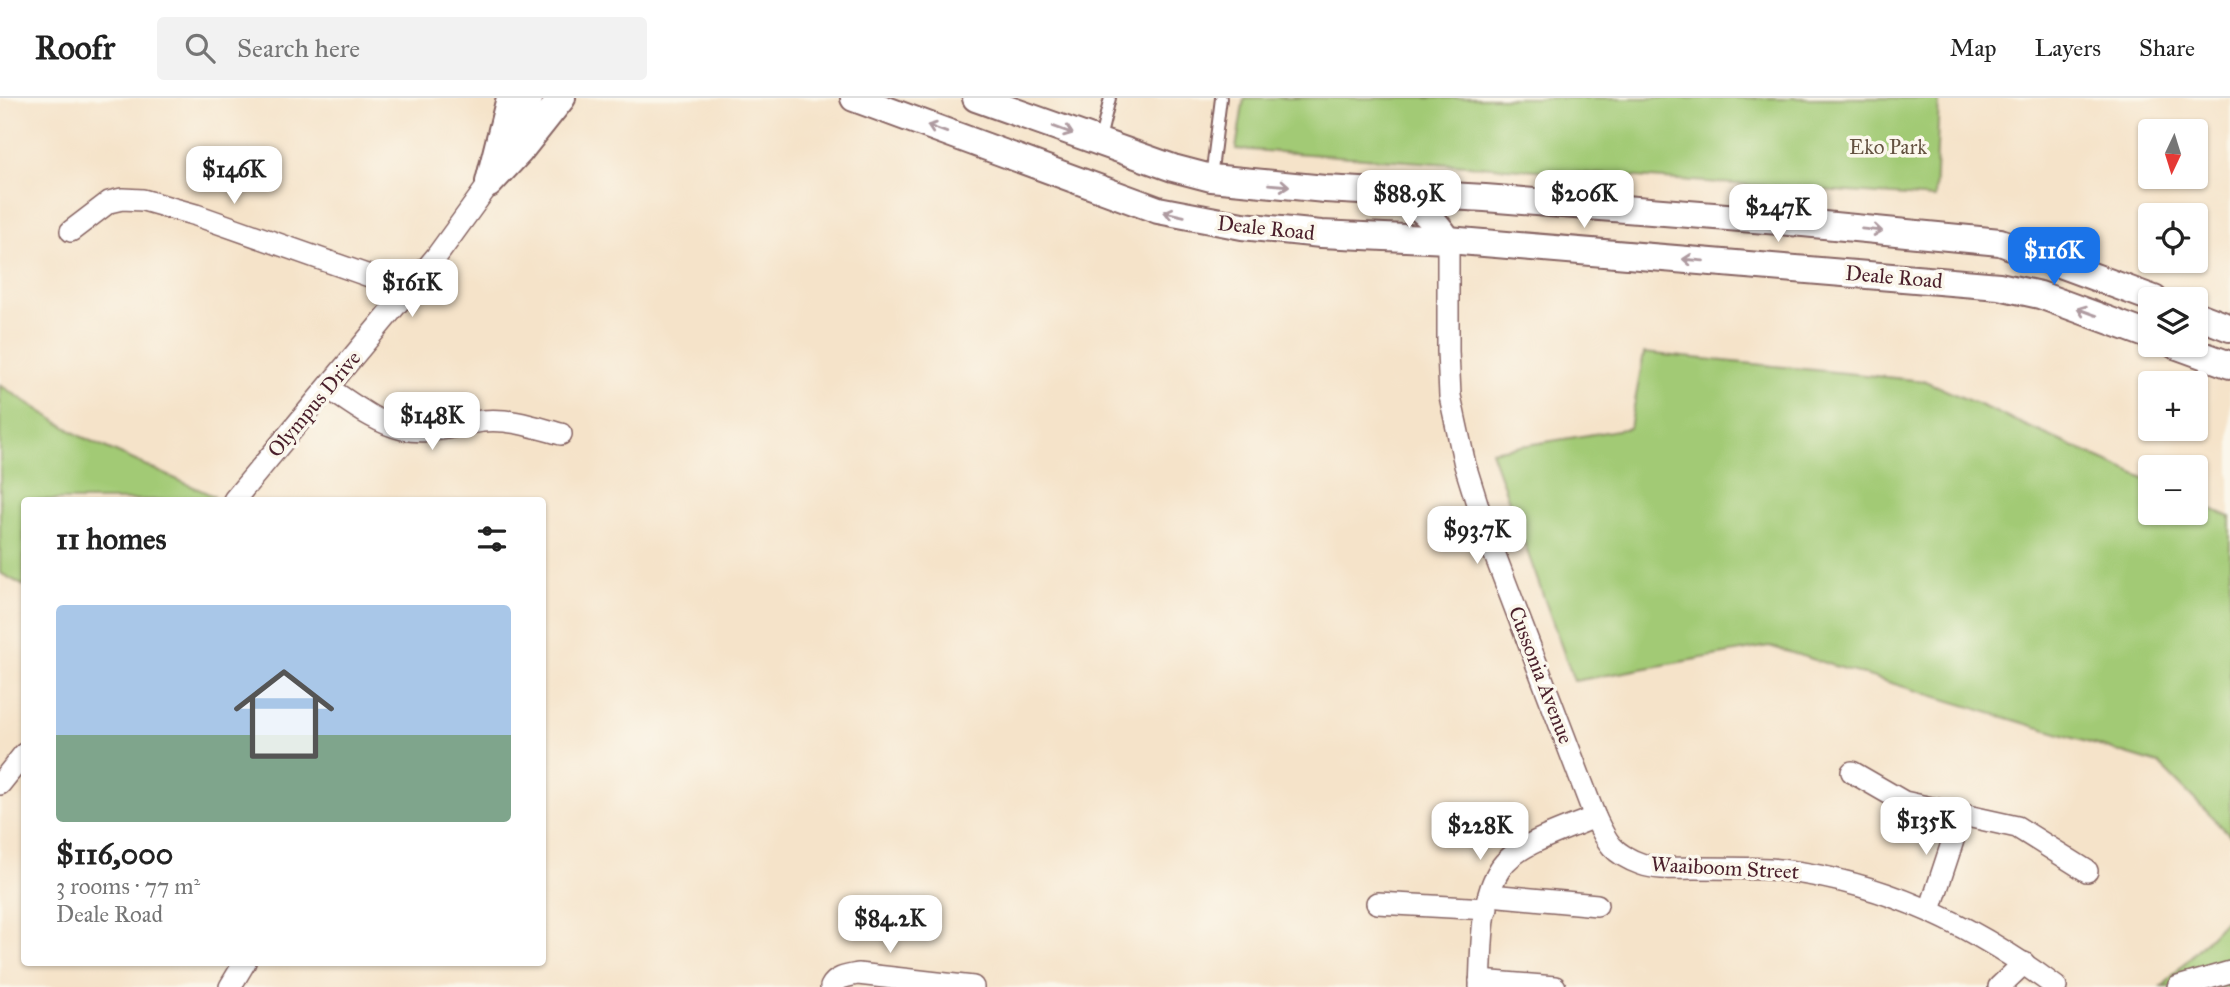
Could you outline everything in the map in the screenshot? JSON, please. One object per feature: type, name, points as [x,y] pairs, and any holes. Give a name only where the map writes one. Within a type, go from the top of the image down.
[{"type":"street","points":[[489,184],[510,98]]},
{"type":"street","name":"Olympus Drive","points":[[237,497],[409,290],[489,184],[532,98]]},
{"type":"street","points":[[489,184],[520,151],[562,98]]},
{"type":"street","name":"Deale Road","points":[[854,98],[1158,210],[1201,220],[1321,234],[1448,240],[2000,286],[2040,295],[2138,331]]},
{"type":"street","points":[[972,142],[980,99]]},
{"type":"street","name":"Deale Road","points":[[980,99],[1099,143],[1211,178],[1803,223],[2000,242],[2138,293]]},
{"type":"street","points":[[1391,193],[1412,202],[1425,212],[1448,240]]},
{"type":"street","points":[[1448,240],[1450,222],[1457,207],[1485,198]]},
{"type":"street","points":[[71,231],[109,202],[122,199],[143,200],[196,215],[409,290]]},
{"type":"street","points":[[1800,269],[1803,223]]},
{"type":"street","name":"Cussonia Avenue","points":[[1448,240],[1450,396],[1465,465],[1485,529],[1595,817],[1607,843],[1620,855]]},
{"type":"street","points":[[2208,320],[2230,328]]},
{"type":"street","points":[[2208,357],[2230,365]]},
{"type":"street","points":[[328,388],[377,419],[402,429],[418,432],[502,421],[561,433]]},
{"type":"street","points":[[0,784],[21,758]]},
{"type":"street","points":[[1852,772],[1903,802],[2017,827],[2087,871]]},
{"type":"street","points":[[1930,910],[1961,816]]},
{"type":"street","points":[[1555,987],[1480,984],[1482,938],[1488,902],[1500,869],[1511,857],[1527,846],[1595,817]]},
{"type":"street","name":"Waaiboom Street","points":[[1620,855],[1654,868],[1746,868],[1810,873],[1866,887],[1930,910],[2024,963],[2056,987]]},
{"type":"street","points":[[1377,903],[1597,905]]},
{"type":"street","points":[[1999,987],[2024,963]]},
{"type":"street","points":[[230,987],[243,966]]},
{"type":"street","points":[[2178,987],[2230,972]]},
{"type":"street","points":[[831,987],[844,976],[858,974],[973,987]]},
{"type":"lane","points":[[1099,143],[1110,98]]},
{"type":"lane","points":[[1211,178],[1221,98]]},
{"type":"green space","name":"Eko Park","points":[[1244,98],[1939,98],[1935,198],[1236,149]]},
{"type":"green space","points":[[1644,353],[1925,381],[2138,475],[2138,525],[2208,525],[2208,507],[2230,517],[2230,835],[2159,764],[1769,646],[1574,681],[1491,451],[1630,428]]},
{"type":"green space","points":[[0,385],[80,436],[214,496],[21,497],[21,584],[0,573]]},
{"type":"green space","points":[[2230,915],[2230,987],[2162,987]]}]
